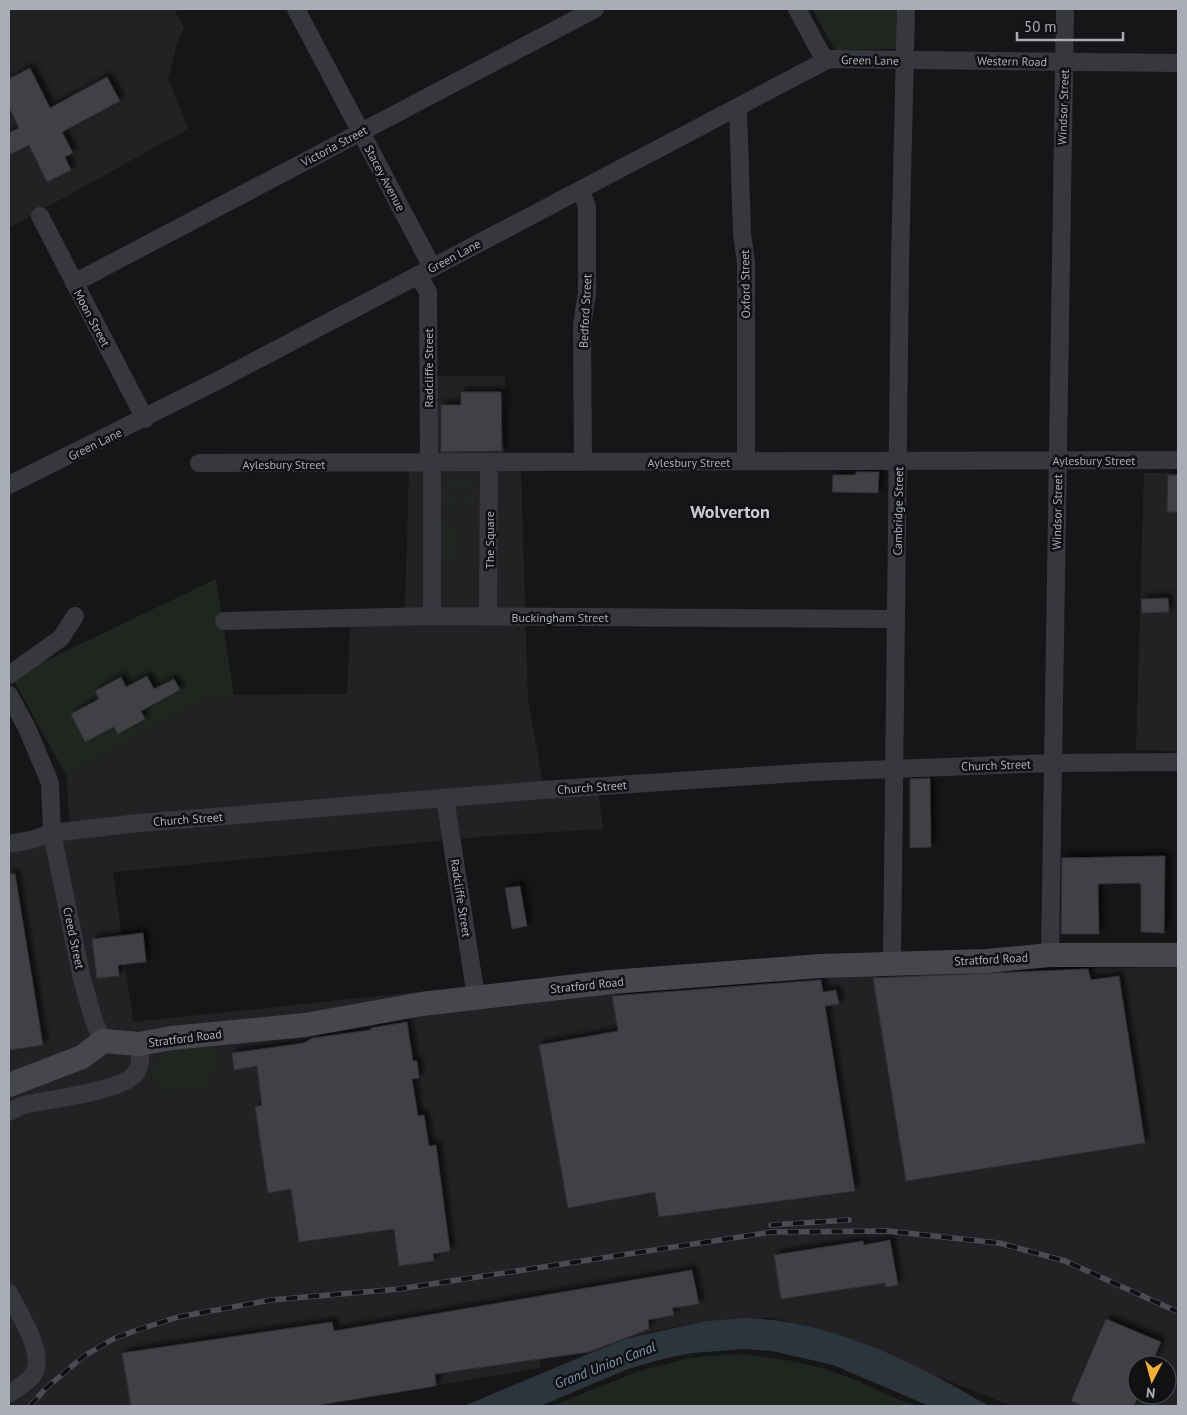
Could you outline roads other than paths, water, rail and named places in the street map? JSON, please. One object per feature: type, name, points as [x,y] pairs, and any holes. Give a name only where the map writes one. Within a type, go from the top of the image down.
[{"type":"street","name":"Stacey Avenue","points":[[296,9],[361,132],[425,271]]},
{"type":"street","name":"Victoria Street","points":[[74,283],[595,9]]},
{"type":"street","points":[[797,9],[825,61]]},
{"type":"street","name":"Cambridge Street","points":[[892,962],[900,264],[906,9]]},
{"type":"street","name":"Windsor Street","points":[[1050,955],[1065,9]]},
{"type":"street","name":"Green Lane","points":[[9,485],[145,419],[825,61],[832,59],[906,60]]},
{"type":"street","name":"Western Road","points":[[906,60],[1178,63]]},
{"type":"street","name":"Oxford Street","points":[[738,108],[742,234],[746,262],[746,461]]},
{"type":"street","name":"Bedford Street","points":[[581,190],[587,208],[587,293],[582,325],[583,462]]},
{"type":"street","name":"Moon Street","points":[[40,216],[145,419]]},
{"type":"street","name":"Radcliffe Street","points":[[425,271],[428,292],[432,616]]},
{"type":"street","name":"Aylesbury Street","points":[[199,463],[1178,460]]},
{"type":"street","name":"The Square","points":[[488,617],[489,463]]},
{"type":"street","points":[[9,675],[61,638],[76,616]]},
{"type":"street","name":"Buckingham Street","points":[[224,621],[432,616],[896,619]]},
{"type":"street","name":"Creed Street","points":[[9,695],[27,728],[50,783],[52,832],[82,979],[94,1021],[103,1041]]},
{"type":"street","name":"Church Street","points":[[9,844],[31,840],[52,832],[139,823],[445,798],[804,772],[1052,763],[1178,762]]},
{"type":"street","name":"Radcliffe Street","points":[[445,798],[476,997]]},
{"type":"street","name":"Stratford Road","points":[[103,1041],[139,1044],[172,1038],[305,1025],[476,997],[611,982],[892,962],[987,961],[1050,955],[1178,955]]},
{"type":"street","points":[[9,1085],[82,1057],[103,1041]]},
{"type":"street","points":[[9,1112],[23,1105],[126,1082],[138,1068],[140,1061],[139,1044]]},
{"type":"street","points":[[9,1293],[26,1322],[38,1360],[31,1377],[9,1394]]},
{"type":"water","name":"Grand Union Canal","points":[[743,1318],[776,1320],[808,1326],[871,1346],[932,1374],[989,1406],[927,1405],[833,1365],[772,1351],[745,1349],[693,1353],[666,1358],[628,1369],[540,1406],[464,1406],[624,1339],[707,1321]]},
{"type":"railway","points":[[771,1225],[849,1220]]},
{"type":"railway","points":[[30,1406],[45,1389],[84,1356],[113,1339],[178,1317],[271,1300],[399,1289],[772,1232],[887,1231],[999,1243],[1065,1261],[1178,1312]]},
{"type":"district","name":"Wolverton","points":[[730,511]]}]
